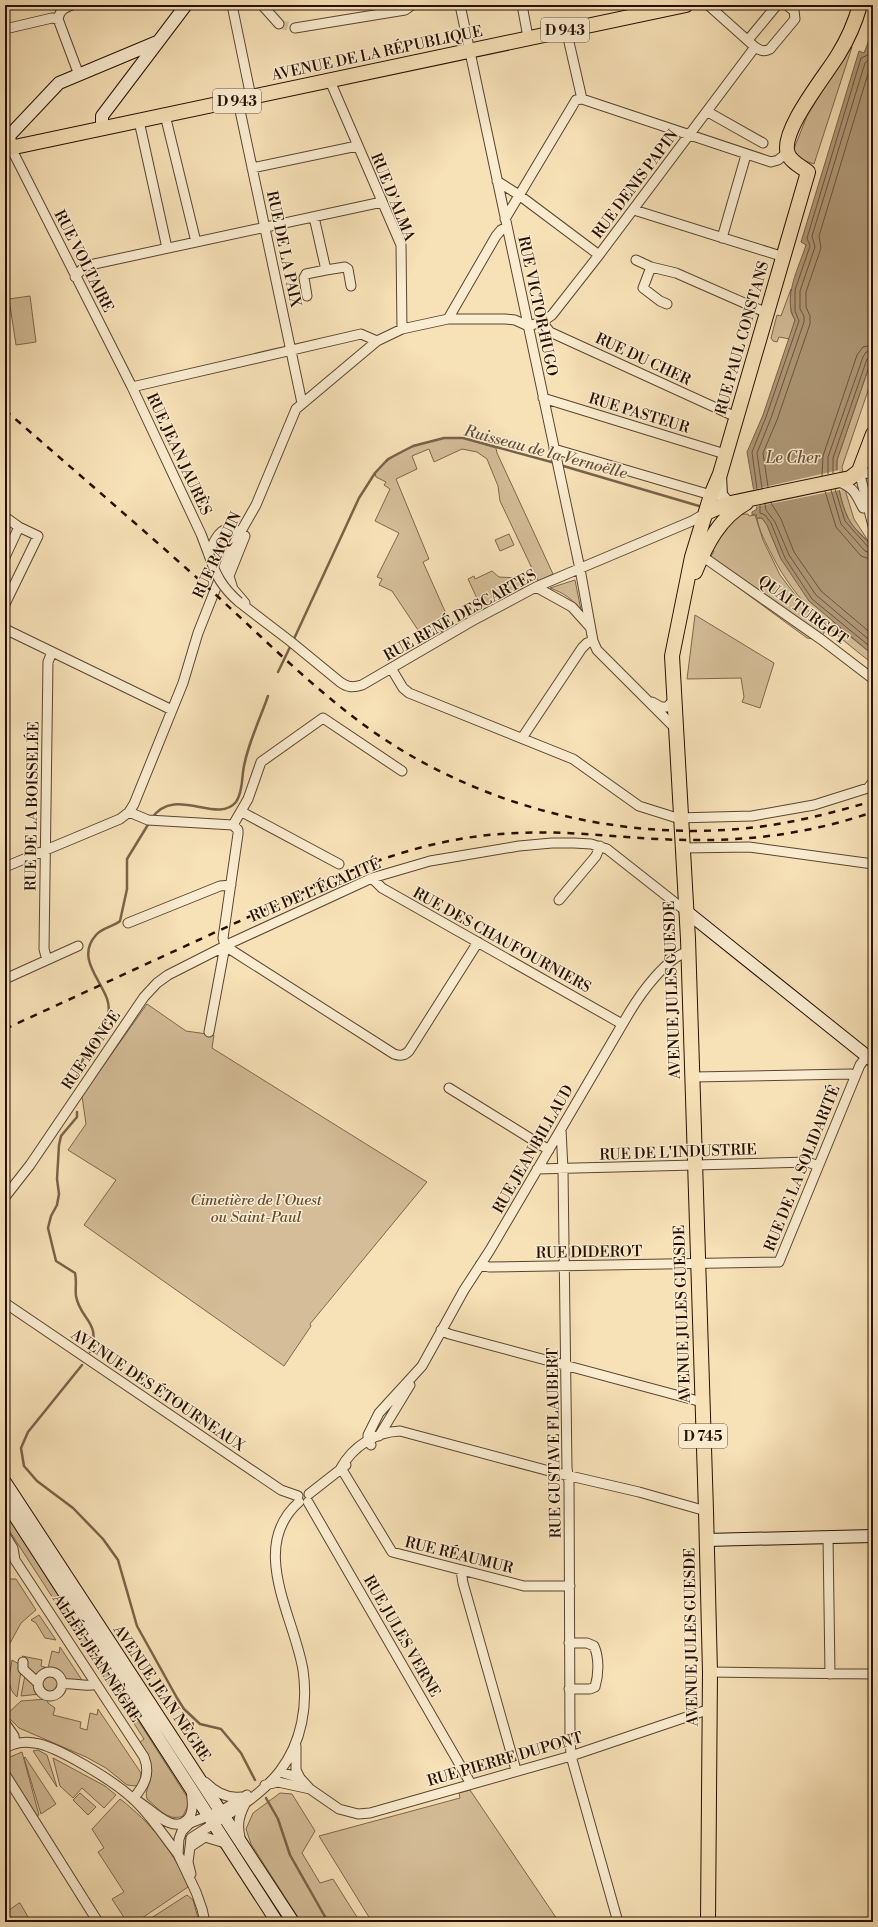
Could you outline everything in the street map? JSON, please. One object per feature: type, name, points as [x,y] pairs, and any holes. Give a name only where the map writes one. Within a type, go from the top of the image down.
[{"type":"main road","points":[[102,129],[102,116],[186,5]]},
{"type":"main road","name":"AVENUE DE LA RÉPUBLIQUE","points":[[8,148],[330,82],[660,7],[686,5]]},
{"type":"main road","points":[[787,153],[787,143],[801,109],[838,56],[849,35],[860,5]]},
{"type":"main road","points":[[8,148],[9,136],[59,83],[157,42]]},
{"type":"main road","name":"RUE PAUL CONSTANS","points":[[734,500],[720,474],[808,172],[790,158],[787,153]]},
{"type":"main road","points":[[706,513],[734,500],[847,479],[873,434]]},
{"type":"main road","name":"RUE PAUL CONSTANS","points":[[682,602],[697,523],[706,513],[734,500]]},
{"type":"main road","name":"RUE PAUL CONSTANS","points":[[682,602],[709,544],[734,500]]},
{"type":"main road","name":"AVENUE JULES GUESDE","points":[[682,602],[672,656],[683,819],[689,951],[706,1511],[710,1672],[708,1922]]},
{"type":"main road","points":[[687,912],[870,1058]]},
{"type":"main road","name":"AVENUE JEAN NÈGRE","points":[[5,1482],[85,1607],[293,1922]]},
{"type":"main road","name":"AVENUE JEAN NÈGRE","points":[[5,1501],[277,1922]]},
{"type":"main road","points":[[706,1540],[873,1536]]},
{"type":"street","points":[[72,5],[62,9],[58,19],[79,75]]},
{"type":"street","name":"RUE DE LA PAIX","points":[[232,5],[252,168],[302,403]]},
{"type":"street","points":[[262,5],[279,24]]},
{"type":"street","points":[[295,28],[405,10],[412,5]]},
{"type":"street","name":"RUE VICTOR HUGO","points":[[460,5],[580,569],[593,641]]},
{"type":"street","points":[[522,5],[528,37]]},
{"type":"street","points":[[708,5],[755,47],[761,50],[770,49],[795,19],[794,11],[787,5]]},
{"type":"street","points":[[748,40],[777,5]]},
{"type":"street","points":[[5,29],[52,18],[58,19]]},
{"type":"street","points":[[566,29],[582,99]]},
{"type":"street","name":"RUE DENIS PAPIN","points":[[528,326],[542,322],[552,315],[634,210],[755,47]]},
{"type":"street","name":"RUE D'ALMA","points":[[330,82],[401,245],[402,329]]},
{"type":"street","points":[[448,319],[496,236],[506,223],[519,195],[576,100],[582,99],[771,162],[778,160],[787,153]]},
{"type":"street","points":[[708,112],[763,143]]},
{"type":"street","points":[[165,115],[196,242]]},
{"type":"street","points":[[139,121],[168,248]]},
{"type":"street","points":[[252,168],[357,146]]},
{"type":"street","name":"RUE VOLTAIRE","points":[[8,148],[132,387]]},
{"type":"street","points":[[722,238],[746,154]]},
{"type":"street","points":[[497,181],[519,195],[599,255]]},
{"type":"street","points":[[75,276],[84,266],[382,202]]},
{"type":"street","points":[[634,210],[784,257]]},
{"type":"street","points":[[314,217],[326,270]]},
{"type":"street","points":[[636,260],[651,267],[676,273],[767,313]]},
{"type":"street","points":[[307,296],[304,278],[306,274],[345,266],[348,269],[351,286]]},
{"type":"street","points":[[651,267],[643,288],[660,301],[667,304]]},
{"type":"street","name":"RUE RAQUIN","points":[[129,812],[183,683],[198,633],[232,547],[256,505],[296,409],[377,341],[402,329],[448,319],[505,319],[515,320],[528,326]]},
{"type":"street","name":"RUE DU CHER","points":[[542,322],[550,332],[736,417]]},
{"type":"street","points":[[132,387],[361,334],[377,341]]},
{"type":"street","name":"RUE JEAN JAURÈS","points":[[132,387],[201,534],[216,574],[225,590],[292,642],[340,682],[347,686],[354,687]]},
{"type":"street","name":"RUE PASTEUR","points":[[543,398],[725,454]]},
{"type":"street","points":[[554,449],[734,500]]},
{"type":"street","points":[[847,479],[873,475]]},
{"type":"street","points":[[847,479],[871,522]]},
{"type":"street","points":[[847,479],[856,492],[862,507],[871,522]]},
{"type":"street","points":[[5,517],[19,527],[38,536],[5,604]]},
{"type":"street","name":"RUE RENÉ DESCARTES","points":[[354,687],[362,685],[472,621],[536,587],[697,523]]},
{"type":"street","name":"RUE PAUL CONSTANS","points":[[697,523],[706,534],[697,559],[700,562]]},
{"type":"street","points":[[5,557],[19,527]]},
{"type":"street","name":"RUE JEAN JAURÈS","points":[[209,554],[212,543],[218,534],[230,528],[241,532],[245,536],[229,576],[233,589],[256,615]]},
{"type":"street","points":[[709,544],[710,558],[715,566]]},
{"type":"street","name":"QUAI TURGOT","points":[[700,562],[715,566],[822,640],[873,679]]},
{"type":"street","points":[[536,587],[572,607],[590,627]]},
{"type":"street","points":[[5,629],[172,710]]},
{"type":"street","points":[[522,738],[582,648],[587,643],[593,641],[597,650],[645,696],[676,729]]},
{"type":"street","name":"RUE DE LA BOISSELÉE","points":[[47,960],[44,949],[48,662],[52,652]]},
{"type":"street","points":[[391,668],[403,688],[409,693],[573,759],[639,806],[664,815],[683,819],[752,816],[814,805],[868,788],[873,782]]},
{"type":"street","points":[[645,696],[661,707],[669,706],[675,699]]},
{"type":"street","points":[[233,825],[242,812],[261,762],[323,718],[402,771]]},
{"type":"street","points":[[5,867],[120,819],[129,812],[151,820],[233,825],[238,830],[238,834],[223,938],[225,946],[209,1032]]},
{"type":"street","points":[[242,812],[339,864]]},
{"type":"street","name":"RUE DE L'ÉGALITÉ","points":[[225,946],[372,878],[430,861],[484,851],[552,843],[604,847]]},
{"type":"street","points":[[559,900],[604,847],[687,912]]},
{"type":"street","points":[[684,848],[749,847],[873,864]]},
{"type":"street","name":"RUE DES CHAUFOURNIERS","points":[[372,878],[382,888],[622,1024]]},
{"type":"street","points":[[128,923],[220,886],[231,885]]},
{"type":"street","points":[[225,946],[394,1054],[405,1055],[478,942]]},
{"type":"street","points":[[5,979],[78,946]]},
{"type":"street","name":"RUE MONGE","points":[[5,1197],[30,1165],[144,997],[168,974],[225,946]]},
{"type":"street","name":"RUE JEAN BILLAUD","points":[[415,1375],[640,996],[674,958],[689,951]]},
{"type":"street","name":"RUE DE LA SOLIDARITÉ","points":[[698,1265],[779,1262],[855,1075],[860,1065],[870,1058]]},
{"type":"street","points":[[693,1077],[855,1075]]},
{"type":"street","points":[[449,1088],[549,1150]]},
{"type":"street","name":"RUE GUSTAVE FLAUBERT","points":[[561,1129],[565,1267],[571,1756],[618,1922]]},
{"type":"street","name":"RUE DE L'INDUSTRIE","points":[[537,1169],[563,1170],[808,1162],[818,1166]]},
{"type":"street","name":"RUE DIDEROT","points":[[480,1265],[490,1268],[698,1265]]},
{"type":"street","name":"AVENUE DES ÉTOURNEAUX","points":[[5,1303],[281,1490],[304,1499]]},
{"type":"street","points":[[441,1330],[449,1334],[702,1402]]},
{"type":"street","points":[[374,1440],[415,1375]]},
{"type":"street","points":[[415,1375],[379,1413],[368,1435],[374,1440],[392,1437],[420,1437]]},
{"type":"street","points":[[389,1418],[393,1427],[400,1431]]},
{"type":"street","points":[[5,1743],[35,1743],[50,1748],[109,1780],[133,1799],[168,1822],[176,1824],[183,1824],[189,1820],[211,1819],[223,1814],[245,1799],[259,1793],[280,1772],[289,1757],[296,1742],[305,1707],[305,1687],[302,1668],[277,1575],[275,1557],[276,1537],[281,1523],[287,1514],[341,1468],[345,1461],[388,1431],[412,1433],[420,1437],[639,1492],[706,1511]]},
{"type":"street","name":"RUE RÉAUMUR","points":[[341,1468],[392,1552],[524,1586],[570,1586]]},
{"type":"street","name":"RUE JULES VERNE","points":[[304,1499],[471,1784]]},
{"type":"street","name":"ALLÉE JEAN NÈGRE","points":[[5,1535],[13,1548],[15,1560],[146,1762],[146,1779],[142,1788],[133,1799]]},
{"type":"street","points":[[828,1537],[830,1674]]},
{"type":"street","points":[[461,1570],[462,1583],[516,1770]]},
{"type":"street","points":[[569,1643],[587,1643],[594,1646],[597,1653],[597,1680],[595,1686],[590,1689],[569,1689]]},
{"type":"street","points":[[23,1662],[23,1669],[38,1683],[42,1692],[51,1696],[60,1691],[62,1684],[59,1677],[53,1673],[45,1674],[38,1683]]},
{"type":"street","points":[[710,1672],[873,1674]]},
{"type":"street","points":[[62,1684],[70,1683],[90,1686],[96,1684]]},
{"type":"street","name":"RUE PIERRE DUPONT","points":[[310,1789],[339,1809],[358,1814],[370,1813],[516,1770],[571,1756],[710,1709]]},
{"type":"street","points":[[5,1723],[14,1736],[15,1743]]},
{"type":"street","points":[[296,1742],[296,1770],[300,1778],[310,1789]]},
{"type":"street","points":[[5,1748],[15,1743]]},
{"type":"street","points":[[280,1772],[300,1778]]},
{"type":"street","points":[[5,1774],[98,1922]]},
{"type":"street","points":[[199,1778],[214,1790],[231,1798],[245,1799]]},
{"type":"street","points":[[267,1784],[278,1782],[294,1784],[310,1789]]},
{"type":"street","points":[[178,1854],[179,1839],[189,1820],[193,1800],[190,1787]]},
{"type":"street","points":[[133,1799],[157,1825],[178,1854],[202,1909],[205,1922]]},
{"type":"street","points":[[240,1841],[238,1826],[245,1799]]},
{"type":"street","points":[[192,1884],[188,1862],[190,1842],[211,1819]]},
{"type":"street","points":[[157,1825],[169,1834],[190,1842],[205,1837],[225,1843]]},
{"type":"green space","points":[[850,46],[852,47],[814,164],[791,156],[807,116]]},
{"type":"green space","points":[[791,289],[791,312],[795,320],[790,339],[779,337],[777,342],[773,341],[771,338],[777,315],[781,316]]},
{"type":"green space","points":[[30,296],[36,342],[16,345],[9,299]]},
{"type":"green space","points":[[873,355],[873,376],[842,467],[846,493],[854,519],[869,542],[852,525],[845,511],[839,490],[837,460]]},
{"type":"green space","points":[[444,438],[463,438],[496,448],[553,574],[538,581],[500,501],[498,486],[487,459],[477,452],[462,449],[434,462],[429,449],[412,456],[417,469],[396,479],[429,559],[423,562],[452,627],[424,639],[392,591],[379,585],[382,579],[377,577],[399,533],[375,521],[390,489],[384,485],[386,482],[376,477],[375,473],[398,453],[423,443]]},
{"type":"green space","points":[[748,514],[749,516],[755,515],[763,540],[780,575],[803,605],[824,627],[824,633],[819,640],[807,638],[721,575],[710,558],[714,551],[709,547],[732,515]]},
{"type":"green space","points":[[757,518],[762,518],[767,525],[781,559],[836,625],[873,655],[873,664],[829,628],[803,602],[792,588],[767,546]]},
{"type":"green space","points":[[509,534],[514,545],[500,551],[495,540]]},
{"type":"green space","points":[[492,571],[499,577],[518,578],[523,588],[481,607],[468,579],[474,576],[475,579]]},
{"type":"green space","points":[[575,580],[581,610],[567,597],[550,588]]},
{"type":"green space","points":[[695,615],[774,663],[760,708],[742,702],[744,697],[741,678],[687,679]]},
{"type":"green space","name":"Cimetière de l’Ouest ou Saint-Paul","points":[[147,1004],[186,1031],[214,1035],[212,1048],[427,1182],[310,1324],[311,1326],[284,1366],[84,1225],[116,1180],[68,1150],[86,1124],[82,1096]]},
{"type":"green space","points":[[5,1512],[187,1797],[189,1803],[183,1816],[168,1816],[147,1799],[146,1796],[151,1770],[147,1756],[139,1743],[144,1739],[5,1524]]},
{"type":"green space","points":[[9,1579],[16,1579],[36,1610],[21,1623],[9,1645],[5,1672],[5,1581]]},
{"type":"green space","points":[[39,1615],[56,1640],[45,1638],[36,1623],[31,1620]]},
{"type":"green space","points":[[60,1647],[84,1683],[64,1682],[58,1674],[52,1671],[42,1673],[38,1677],[27,1668],[27,1661],[22,1656],[42,1660],[41,1666],[48,1668],[52,1651],[59,1653]]},
{"type":"green space","points":[[12,1660],[19,1664],[18,1669],[21,1671],[17,1697],[11,1689],[9,1680]]},
{"type":"green space","points":[[25,1675],[36,1687],[40,1694],[21,1696]]},
{"type":"green space","points":[[51,1675],[57,1678],[60,1684],[57,1690],[51,1693],[45,1690],[42,1684],[45,1678]]},
{"type":"green space","points":[[47,1699],[48,1703],[55,1708],[53,1715],[81,1722],[80,1728],[87,1730],[90,1713],[97,1715],[98,1709],[141,1773],[140,1783],[136,1786],[127,1785],[106,1768],[86,1757],[19,1728],[6,1715],[21,1701]]},
{"type":"green space","points":[[38,1750],[47,1755],[57,1787],[33,1751]]},
{"type":"green space","points":[[22,1752],[39,1815],[35,1816],[5,1767],[5,1759]]},
{"type":"green space","points":[[25,1757],[56,1804],[41,1814],[24,1758]]},
{"type":"green space","points":[[53,1758],[105,1786],[116,1795],[104,1808],[82,1788],[73,1798],[60,1786]]},
{"type":"green space","points":[[470,1790],[559,1922],[372,1922],[319,1836],[460,1798],[459,1793]]},
{"type":"green space","points":[[80,1793],[96,1807],[88,1815],[73,1800]]},
{"type":"green space","points":[[280,1793],[292,1794],[315,1831],[302,1853],[320,1883],[333,1879],[360,1922],[301,1922],[251,1844],[246,1829],[253,1813]]},
{"type":"green space","points":[[120,1799],[141,1817],[160,1838],[176,1861],[188,1887],[136,1922],[127,1922],[112,1899],[124,1892],[98,1852],[104,1848],[92,1829]]},
{"type":"green space","points":[[187,1895],[193,1900],[199,1922],[145,1922]]},
{"type":"green space","points":[[19,1903],[31,1922],[11,1922],[5,1913]]},
{"type":"water","name":"Le Cher","points":[[873,30],[873,355],[837,460],[837,467],[841,497],[848,518],[873,547],[873,655],[809,601],[781,559],[767,525],[762,518],[757,518],[756,514],[752,515],[752,512],[757,509],[747,452],[763,415],[795,320],[791,311],[790,302],[793,282],[806,245],[801,242],[859,51],[864,53]]},
{"type":"pier","points":[[839,470],[842,491],[840,490],[754,507],[751,490]]},
{"type":"waterway","name":"Ruisseau de la Vernoëlle","points":[[293,641],[359,498],[375,473],[388,459],[413,446],[444,438],[463,438],[555,463]]},
{"type":"waterway","name":"Ruisseau de la Vernoëlle","points":[[560,465],[699,506]]},
{"type":"waterway","name":"Ruisseau de la Vernoëlle","points":[[278,672],[291,645]]},
{"type":"waterway","name":"Ruisseau de la Vernoëlle","points":[[152,818],[161,809],[172,805],[184,804],[218,810],[228,808],[236,802],[241,791],[247,753],[268,696]]},
{"type":"waterway","name":"Ruisseau de la Vernoëlle","points":[[77,1080],[82,1062],[101,1031],[108,1014],[106,995],[95,976],[88,956],[90,945],[99,932],[120,921],[127,889],[127,859],[149,823]]},
{"type":"waterway","name":"Ruisseau de la Vernoëlle","points":[[77,1112],[77,1117],[61,1136],[57,1179],[59,1194],[57,1205],[51,1216],[48,1228],[56,1261],[75,1273],[76,1296],[78,1304],[92,1327],[93,1342],[90,1352]]},
{"type":"waterway","name":"Ruisseau de la Vernoëlle","points":[[82,1365],[28,1432],[21,1448],[24,1466],[37,1481],[73,1508],[103,1539],[118,1560],[137,1626],[177,1698],[184,1709],[200,1724],[221,1729],[241,1753],[255,1780]]},
{"type":"waterway","name":"Ruisseau de la Vernoëlle","points":[[266,1798],[278,1819],[290,1855],[328,1922]]},
{"type":"tunnel","points":[[279,24],[295,28]]},
{"type":"railway","points":[[5,410],[215,594],[288,662],[344,710],[405,752],[449,776],[495,795],[542,810],[591,821],[640,828],[690,831],[739,829],[773,825],[873,801]]},
{"type":"railway","points":[[5,1029],[329,880],[374,862],[421,848],[469,838],[540,832],[670,840],[738,839],[807,830],[873,812]]}]
